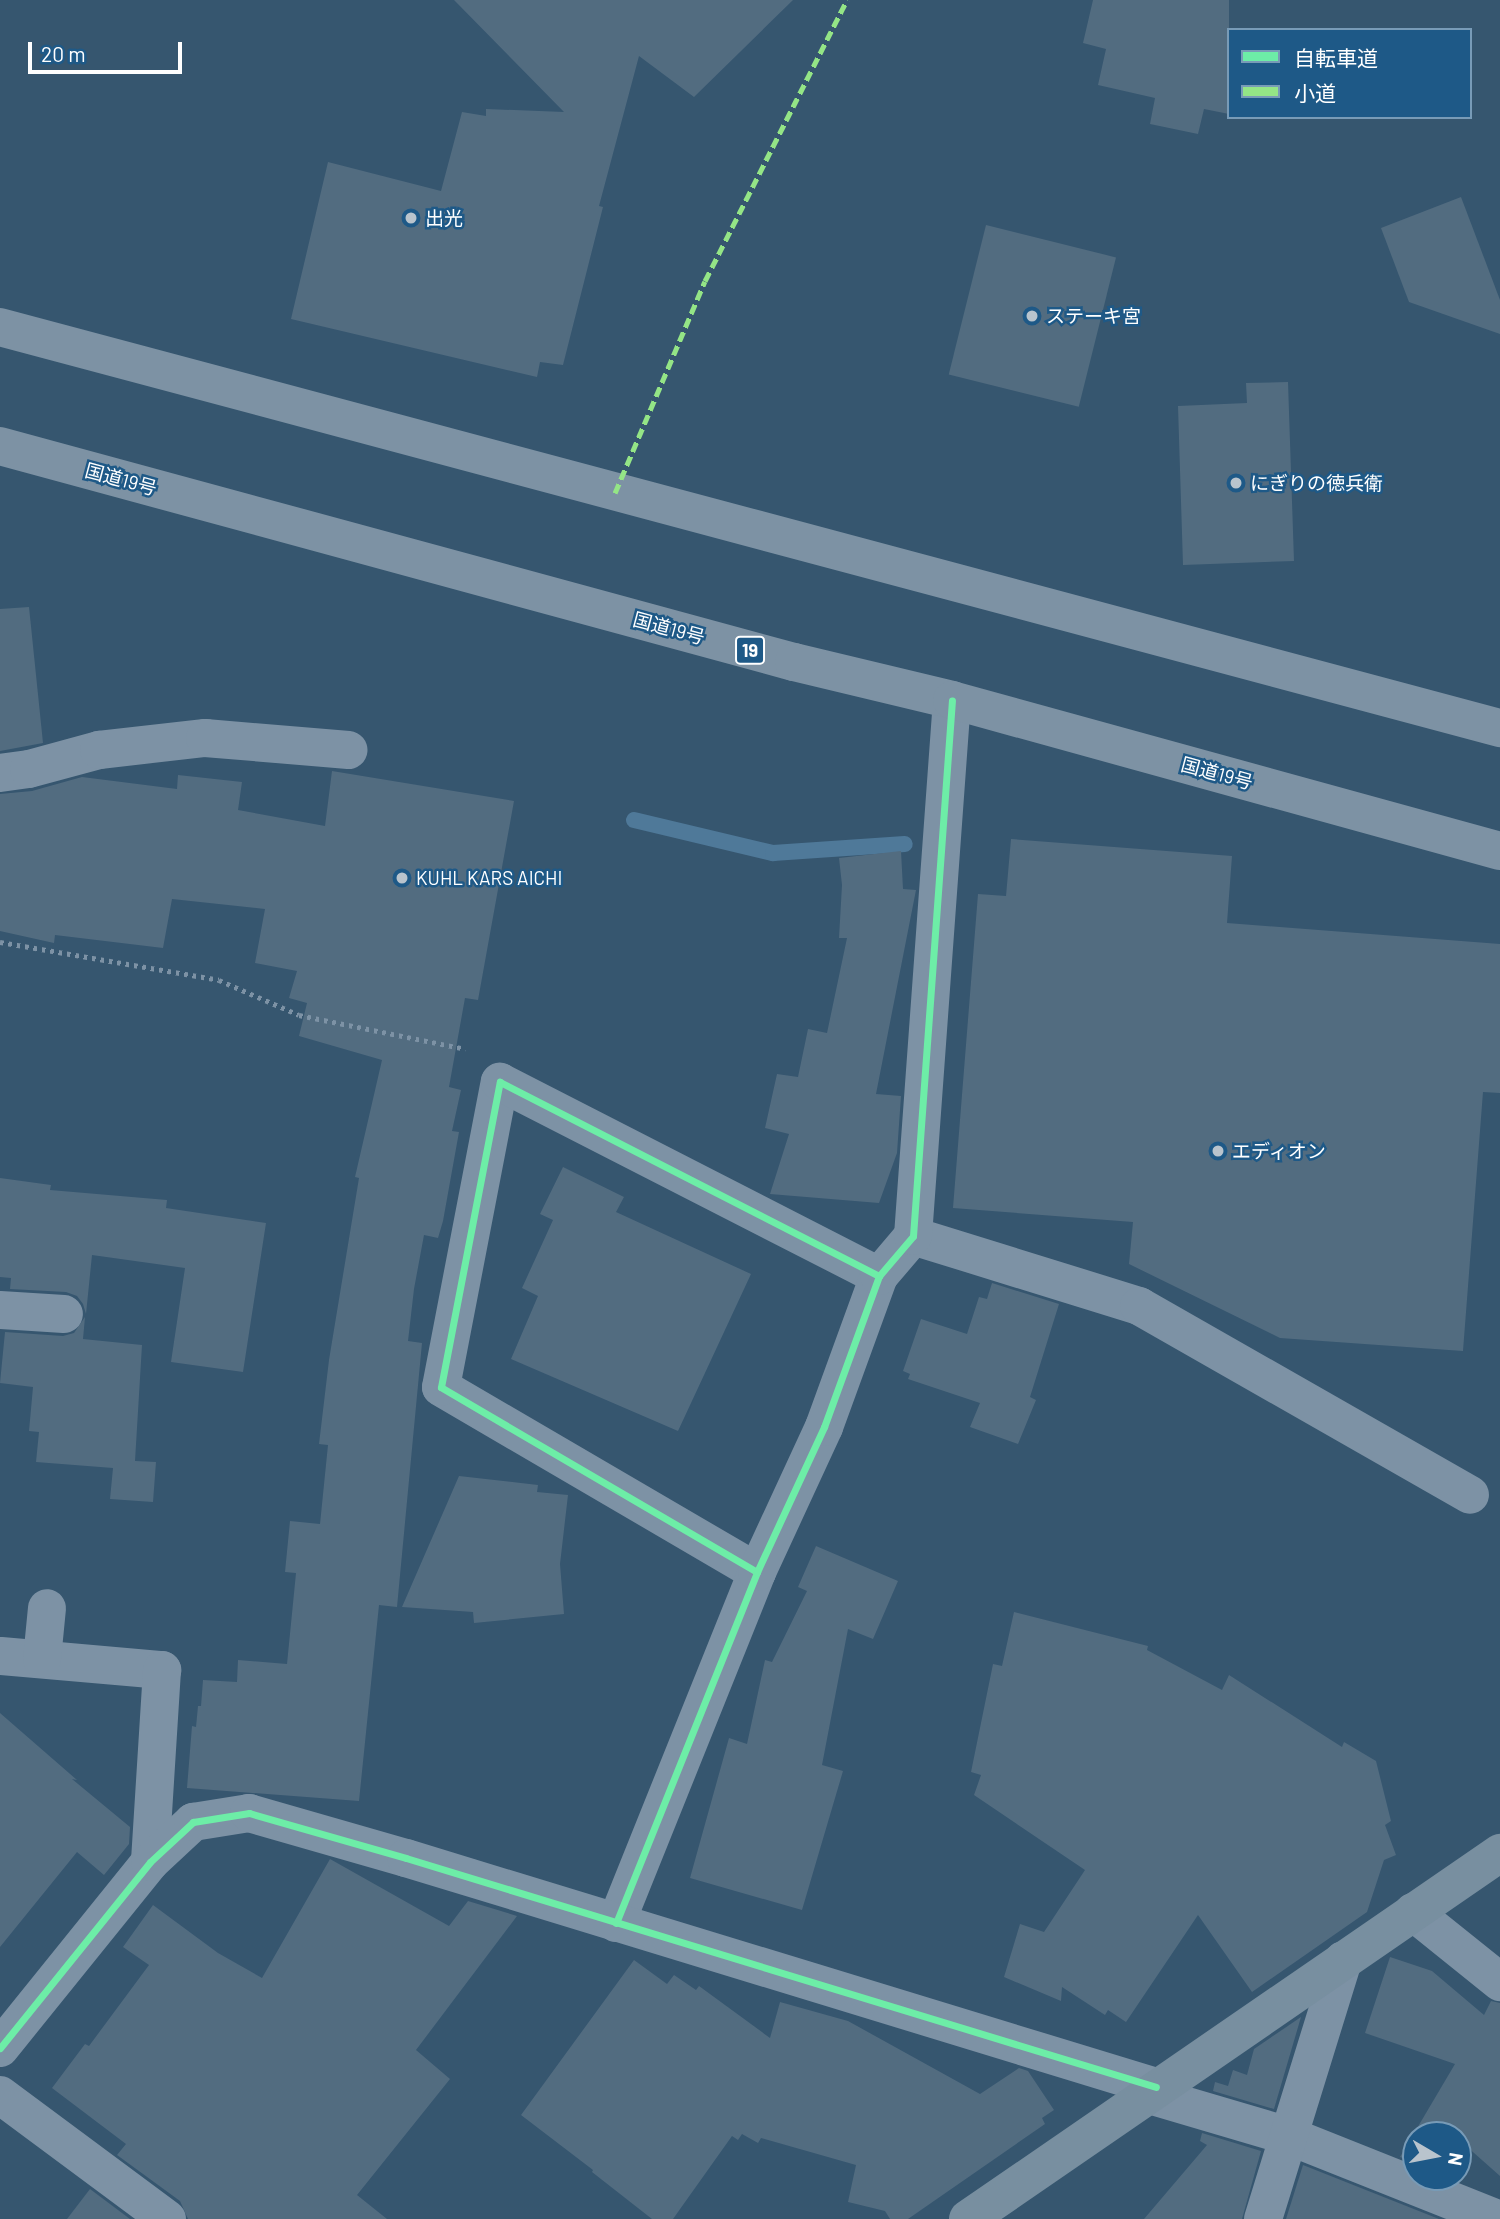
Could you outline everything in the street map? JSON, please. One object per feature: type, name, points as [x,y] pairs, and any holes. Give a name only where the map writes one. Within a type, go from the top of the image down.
[{"type":"highway","points":[[0,327],[1500,728]]},
{"type":"highway","name":"国道19号","points":[[0,446],[781,659],[952,700],[1500,851]]},
{"type":"street","points":[[616,1923],[757,1573],[824,1427],[878,1276],[913,1236],[952,700]]},
{"type":"street","points":[[0,773],[29,769],[99,750],[205,738],[348,750]]},
{"type":"street","points":[[757,1573],[441,1387],[500,1082],[878,1276]]},
{"type":"street","points":[[913,1236],[1139,1306],[1470,1495]]},
{"type":"street","points":[[0,1310],[64,1314]]},
{"type":"street","points":[[41,1659],[47,1608]]},
{"type":"street","points":[[1,1657],[162,1670],[150,1862]]},
{"type":"street","points":[[0,2048],[150,1862],[193,1822],[249,1813],[616,1923],[1151,2091],[1289,2136],[1498,2219]]},
{"type":"street","points":[[968,2219],[1500,1853]]},
{"type":"street","points":[[1413,1912],[1500,1982]]},
{"type":"street","points":[[1263,2219],[1343,1960]]},
{"type":"street","points":[[0,2095],[167,2219]]},
{"type":"path","points":[[0,942],[219,980],[299,1015],[481,1052],[500,1082]]},
{"type":"building","points":[[454,0],[793,0],[694,97],[639,56],[599,206],[603,207],[563,365],[540,362],[537,377],[291,319],[328,162],[441,191],[462,112],[486,116],[486,109],[564,112]]},
{"type":"building","points":[[1093,0],[1229,0],[1227,114],[1204,109],[1198,134],[1150,124],[1155,98],[1098,85],[1106,49],[1083,43]]},
{"type":"building","points":[[1461,197],[1500,300],[1500,334],[1409,302],[1381,228]]},
{"type":"building","name":"ステーキ宮","points":[[986,225],[1116,257],[1079,407],[949,374]]},
{"type":"building","name":"にぎりの徳兵衛","points":[[1288,382],[1294,561],[1183,565],[1178,406],[1247,403],[1246,383]]},
{"type":"building","points":[[29,607],[43,743],[0,751],[0,609]]},
{"type":"building","points":[[332,771],[514,801],[478,1000],[465,998],[449,1087],[461,1090],[452,1131],[459,1132],[443,1221],[438,1238],[424,1235],[414,1289],[408,1341],[422,1343],[397,1607],[379,1605],[359,1801],[187,1788],[192,1726],[196,1727],[203,1680],[237,1682],[238,1660],[287,1664],[296,1573],[285,1572],[290,1521],[320,1524],[328,1445],[319,1444],[329,1360],[359,1178],[355,1177],[382,1060],[299,1036],[307,1003],[289,998],[297,971],[255,963],[265,909],[172,899],[163,948],[55,935],[54,943],[0,931],[0,794],[32,791],[82,777],[177,789],[178,775],[242,782],[238,810],[325,826]]},
{"type":"building","name":"エディオン","points":[[1011,839],[1232,856],[1227,923],[1500,944],[1500,1093],[1483,1092],[1463,1351],[1280,1338],[1129,1264],[1133,1222],[953,1208],[978,894],[1006,896]]},
{"type":"building","points":[[901,851],[903,889],[916,890],[876,1094],[901,1096],[897,1153],[879,1203],[770,1194],[789,1134],[765,1128],[777,1074],[798,1077],[808,1029],[827,1033],[847,938],[839,938],[842,885],[839,858]]},
{"type":"building","points":[[563,1167],[624,1197],[616,1212],[751,1274],[678,1431],[511,1359],[538,1296],[522,1288],[553,1220],[540,1214]]},
{"type":"building","points":[[0,1178],[51,1185],[50,1190],[167,1200],[166,1208],[266,1223],[243,1372],[171,1362],[185,1268],[92,1255],[86,1314],[77,1296],[66,1292],[10,1289],[11,1278],[0,1277]]},
{"type":"building","points":[[992,1283],[1059,1304],[1030,1397],[1036,1400],[1018,1444],[970,1427],[980,1403],[908,1379],[910,1374],[903,1371],[921,1319],[967,1334],[979,1297],[987,1299]]},
{"type":"building","points":[[85,1317],[83,1339],[142,1345],[135,1461],[156,1462],[153,1502],[110,1499],[113,1468],[36,1462],[39,1432],[29,1431],[33,1387],[0,1383],[5,1332],[63,1336],[74,1333]]},
{"type":"building","points":[[459,1476],[538,1485],[537,1492],[568,1495],[560,1564],[564,1614],[474,1623],[473,1612],[402,1607]]},
{"type":"building","points":[[816,1546],[898,1581],[873,1639],[848,1629],[822,1765],[843,1771],[802,1910],[690,1878],[729,1738],[747,1744],[765,1660],[772,1662],[807,1591],[798,1587]]},
{"type":"building","points":[[1014,1612],[1148,1646],[1147,1650],[1222,1690],[1229,1675],[1342,1747],[1344,1742],[1376,1761],[1391,1821],[1385,1825],[1396,1855],[1384,1860],[1367,1912],[1252,1992],[1198,1915],[1126,2022],[1108,2010],[1105,2015],[1062,1987],[1061,2001],[1004,1977],[1020,1924],[1044,1932],[1085,1870],[974,1795],[981,1775],[971,1772],[993,1664],[1002,1666]]},
{"type":"building","points":[[0,1713],[77,1780],[72,1779],[130,1827],[129,1844],[104,1875],[77,1852],[0,1947]]},
{"type":"building","points":[[330,1859],[449,1926],[468,1901],[517,1916],[416,2050],[450,2079],[357,2195],[387,2219],[188,2219],[180,2201],[117,2155],[126,2144],[52,2088],[85,2044],[89,2046],[149,1965],[123,1947],[153,1905],[218,1953],[262,1978]]},
{"type":"building","points":[[1390,1957],[1432,1971],[1484,2015],[1491,2001],[1500,2003],[1500,2176],[1472,2151],[1472,2121],[1421,2121],[1455,2064],[1365,2033]]},
{"type":"building","points":[[634,1960],[667,1984],[674,1975],[696,1990],[699,1986],[770,2038],[780,2002],[848,2021],[980,2094],[1019,2068],[1028,2071],[1054,2110],[1042,2118],[1045,2124],[908,2219],[890,2219],[885,2211],[848,2202],[856,2165],[761,2138],[758,2143],[742,2134],[738,2140],[732,2136],[673,2219],[652,2219],[521,2115]]},
{"type":"building","points":[[1301,2017],[1274,2109],[1213,2091],[1215,2082],[1228,2086],[1233,2070],[1247,2075],[1254,2049]]},
{"type":"building","points":[[1202,2133],[1261,2151],[1242,2219],[1144,2219],[1207,2145],[1200,2141]]},
{"type":"building","points":[[1303,2165],[1439,2219],[1286,2219]]},
{"type":"building","points":[[90,2189],[130,2219],[67,2219]]},
{"type":"waterway","points":[[634,820],[773,853],[905,844]]},
{"type":"marked path","points":[[615,493],[705,281],[847,0]]},
{"type":"cycle path","points":[[616,1923],[757,1572],[824,1427],[879,1276],[913,1236],[952,700]]},
{"type":"cycle path","points":[[757,1572],[441,1387],[500,1082],[879,1276]]},
{"type":"cycle path","points":[[0,2048],[150,1862],[193,1822],[249,1813],[406,1858],[1156,2087]]},
{"type":"place","name":"出光","points":[[411,218]]},
{"type":"place","name":"ステーキ宮","points":[[1032,316]]},
{"type":"place","name":"にぎりの徳兵衛","points":[[1236,483]]},
{"type":"place","name":"KUHL KARS AICHI","points":[[402,878]]},
{"type":"place","name":"エディオン","points":[[1218,1151]]}]
